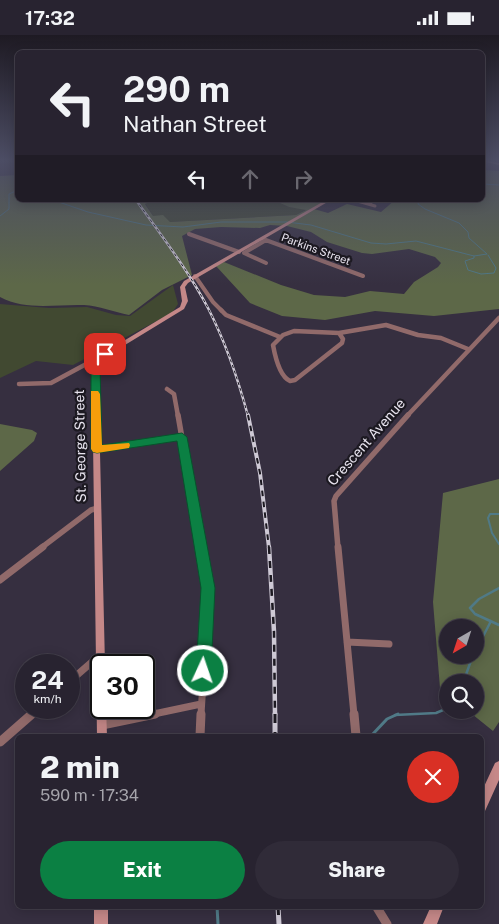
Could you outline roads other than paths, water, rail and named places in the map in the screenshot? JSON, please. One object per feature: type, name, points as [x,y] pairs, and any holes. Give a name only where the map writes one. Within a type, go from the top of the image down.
[{"type":"street","points":[[266,263],[244,253],[297,218],[325,202]]},
{"type":"street","points":[[361,202],[374,206]]},
{"type":"street","points":[[189,234],[239,252]]},
{"type":"street","points":[[19,383],[51,383],[105,354],[182,308],[185,301],[182,286],[195,276],[265,240]]},
{"type":"street","name":"Parkins Street","points":[[265,240],[363,276]]},
{"type":"street","points":[[195,276],[213,302],[226,315],[280,337]]},
{"type":"street","name":"Crescent Avenue","points":[[356,734],[334,512],[336,496],[499,317]]},
{"type":"street","points":[[339,333],[343,339],[342,343],[293,381],[285,378],[273,350],[274,342],[286,333],[299,331],[339,333],[386,325],[418,335],[441,338],[468,349]]},
{"type":"street","name":"St. George Street","points":[[100,654],[96,367],[99,358],[105,354]]},
{"type":"street","points":[[167,389],[174,394],[208,588],[200,734]]},
{"type":"street","points":[[97,449],[182,437]]},
{"type":"street","points":[[0,581],[91,511],[98,508]]},
{"type":"street","points":[[347,642],[389,644]]},
{"type":"street","points":[[80,672],[90,664]]},
{"type":"street","points":[[102,731],[201,704]]},
{"type":"street","points":[[0,742],[26,719]]},
{"type":"street","points":[[484,800],[499,767]]},
{"type":"street","points":[[101,909],[101,924]]},
{"type":"street","points":[[378,909],[387,924]]},
{"type":"street","points":[[430,924],[437,909]]},
{"type":"waterway","points":[[0,216],[9,209],[9,201]]},
{"type":"waterway","points":[[59,202],[88,212],[146,225],[183,227],[221,222],[287,222],[311,225],[371,243],[386,244],[416,241],[474,256]]},
{"type":"waterway","points":[[418,202],[418,204],[425,209],[459,223],[468,232],[469,238],[487,254],[474,256]]},
{"type":"waterway","points":[[474,256],[474,258],[465,261],[468,270],[481,274],[494,273],[496,268],[488,255]]},
{"type":"waterway","points":[[499,514],[490,514],[488,518],[492,533],[499,544]]},
{"type":"waterway","points":[[491,621],[475,614],[470,608],[479,599],[499,588]]},
{"type":"waterway","points":[[484,635],[491,621]]},
{"type":"waterway","points":[[491,621],[499,625]]},
{"type":"waterway","points":[[466,674],[470,664]]},
{"type":"waterway","points":[[396,715],[439,712]]},
{"type":"waterway","points":[[373,734],[387,719],[396,715]]},
{"type":"waterway","points":[[217,909],[218,924]]},
{"type":"railway","points":[[137,202],[183,266],[208,308],[231,361],[248,416]]},
{"type":"railway","points":[[248,415],[260,473],[269,548]]},
{"type":"railway","points":[[269,547],[274,632],[275,715]]},
{"type":"railway","points":[[275,715],[275,734]]},
{"type":"railway","points":[[278,909],[279,924]]}]
